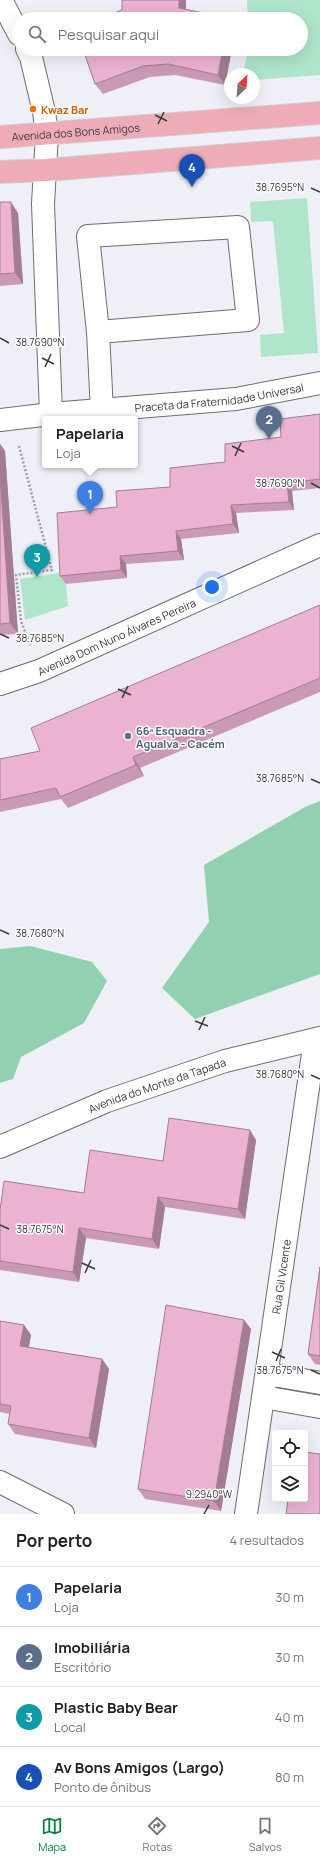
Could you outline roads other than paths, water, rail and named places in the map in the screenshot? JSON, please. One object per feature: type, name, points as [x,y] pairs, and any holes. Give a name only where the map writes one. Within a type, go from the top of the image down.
[{"type":"main road","name":"Avenida dos Bons Amigos","points":[[0,137],[319,114]]},
{"type":"main road","points":[[0,172],[46,170],[320,148]]},
{"type":"street","points":[[1,0],[12,21]]},
{"type":"street","points":[[30,56],[44,112],[47,134],[43,204],[51,414]]},
{"type":"street","points":[[98,332],[248,320],[238,227],[88,236],[98,332],[102,411]]},
{"type":"street","name":"Praceta da Fraternidade Universal","points":[[6,419],[236,399],[320,383]]},
{"type":"street","name":"Avenida Dom Nuno Álvares Pereira","points":[[0,684],[39,671],[320,545]]},
{"type":"street","name":"Avenida do Monte da Tapada","points":[[0,1147],[114,1098],[225,1061],[317,1039]]},
{"type":"street","name":"Rua Gil Vicente","points":[[246,1514],[317,1039]]},
{"type":"street","points":[[267,1374],[320,1383]]},
{"type":"street","points":[[264,1397],[320,1407]]},
{"type":"street","points":[[0,1482],[63,1514]]},
{"type":"place","name":"Kwaz Bar","points":[[33,109]]},
{"type":"place","name":"Av Bons Amigos (Largo)","points":[[192,187]]},
{"type":"place","name":"Imobiliária","points":[[269,439]]},
{"type":"place","name":"Papelaria","points":[[90,514]]},
{"type":"place","name":"Plastic Baby Bear","points":[[37,577]]},
{"type":"place","name":"66ª Esquadra - Agualva - Cacém","points":[[128,736]]}]
